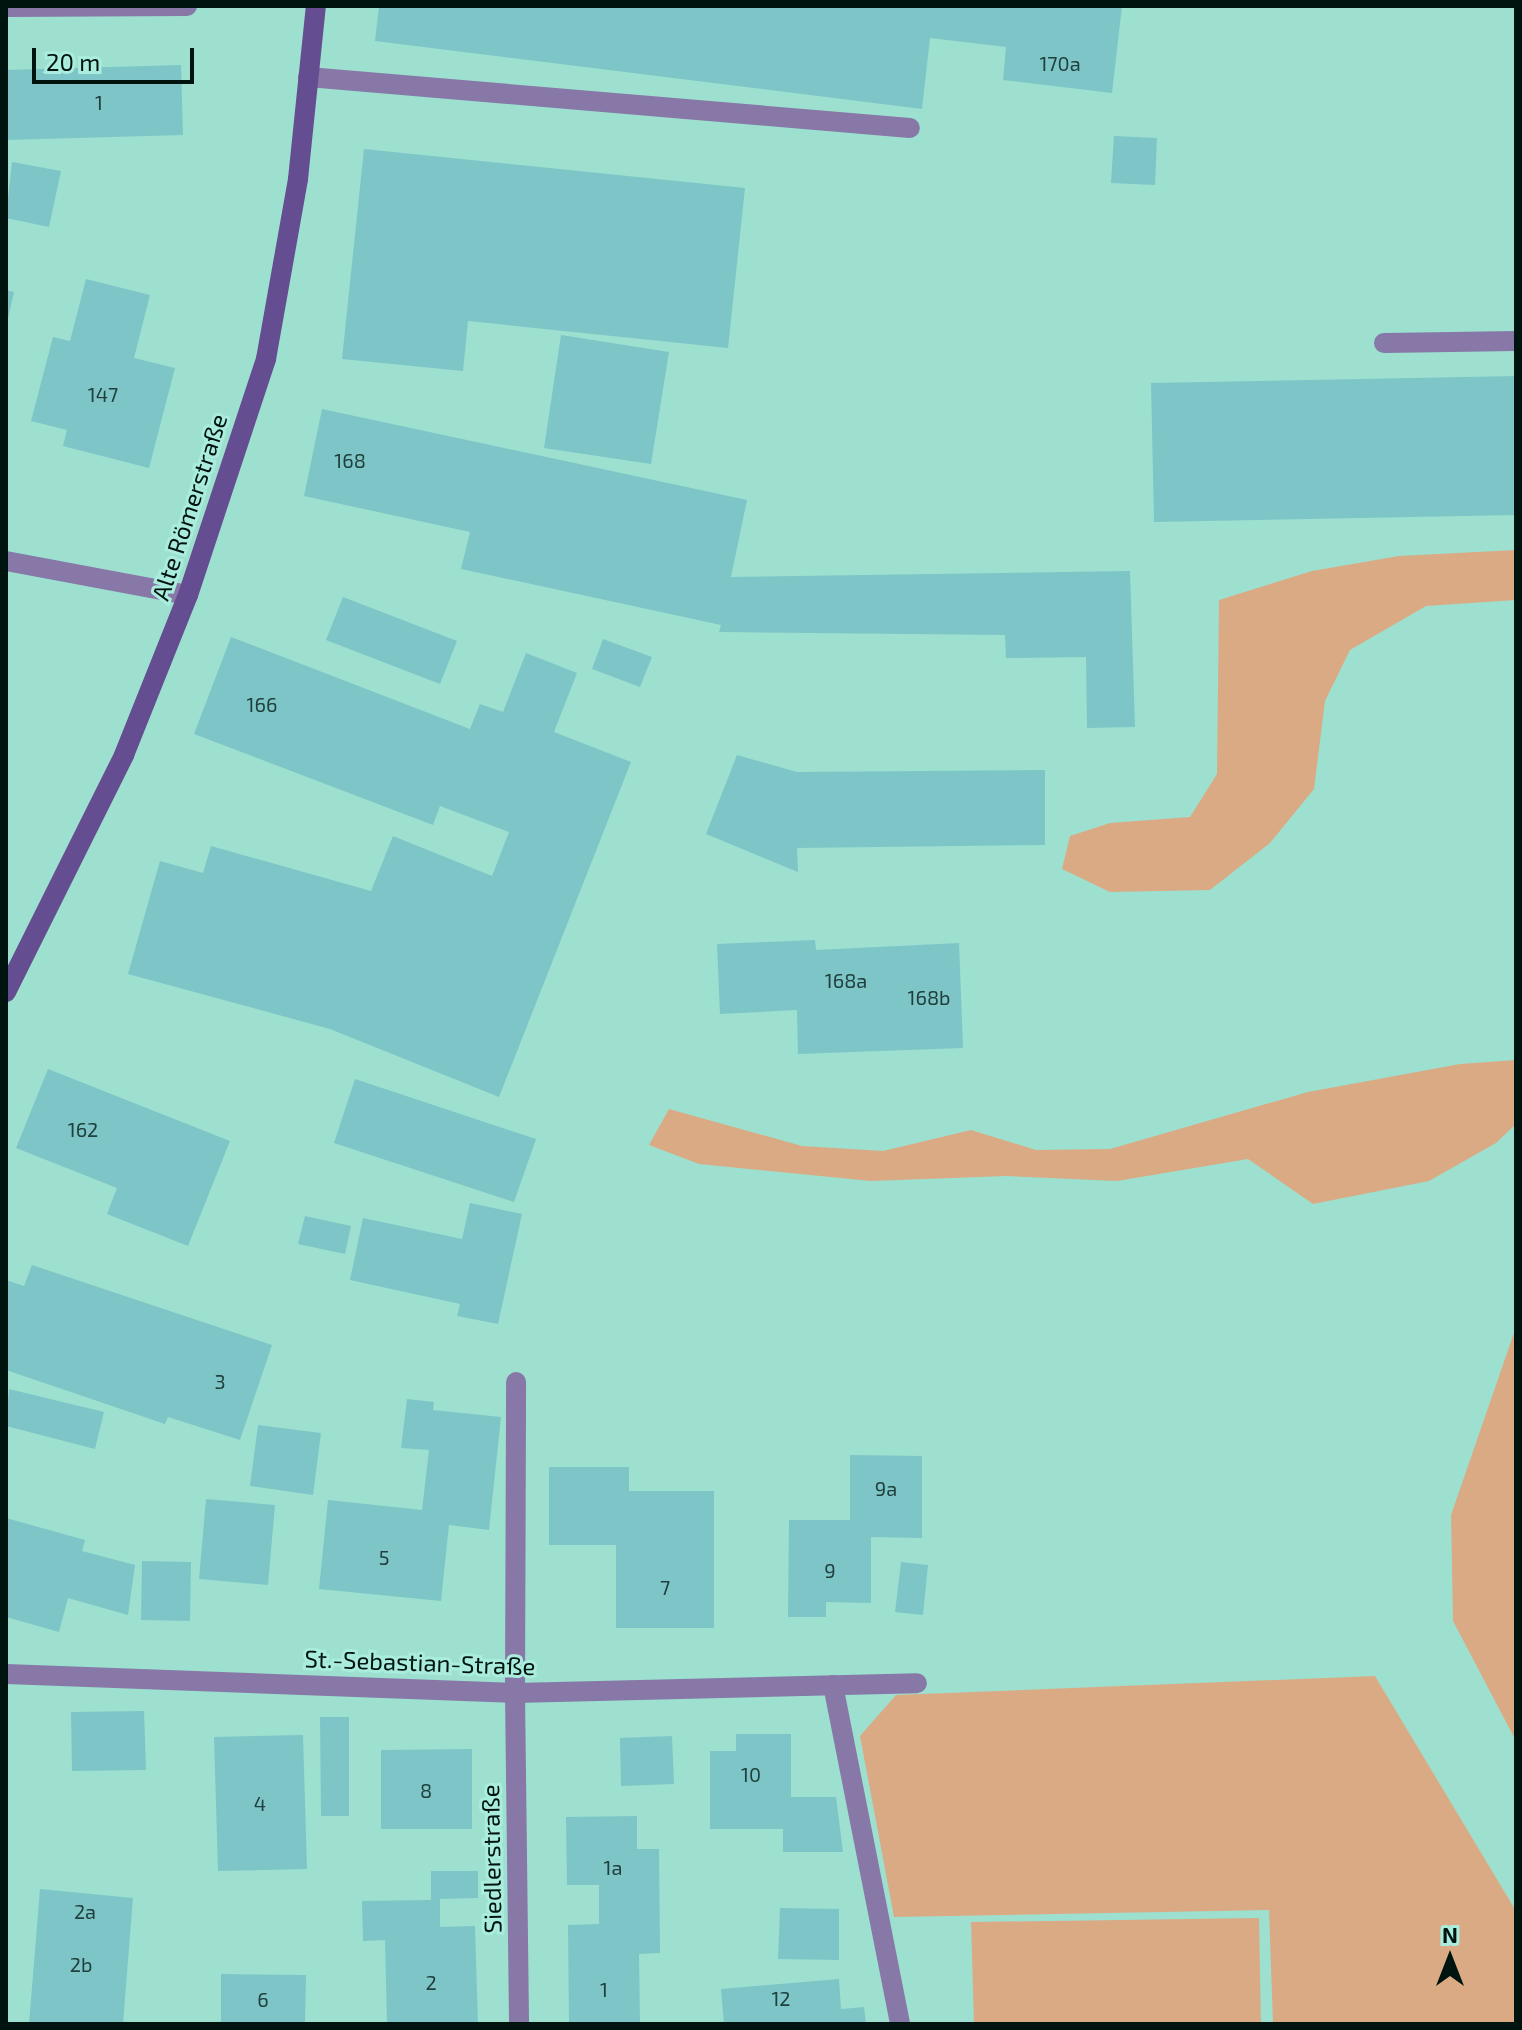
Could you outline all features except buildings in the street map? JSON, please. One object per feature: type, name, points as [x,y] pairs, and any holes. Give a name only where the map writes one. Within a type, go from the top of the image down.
[{"type":"main road","name":"Alte Römerstraße","points":[[6,992],[124,755],[188,595],[266,359],[298,179],[316,6]]},
{"type":"street","points":[[6,7],[187,6]]},
{"type":"street","points":[[308,77],[910,128]]},
{"type":"street","points":[[1384,343],[1516,341]]},
{"type":"street","points":[[6,561],[188,595]]},
{"type":"street","name":"Siedlerstraße","points":[[516,1382],[515,1693],[519,2024]]},
{"type":"street","name":"St.-Sebastian-Straße","points":[[6,1674],[515,1693],[917,1683]]},
{"type":"street","points":[[833,1685],[900,2024]]},
{"type":"shaded area","points":[[1516,550],[1516,600],[1426,606],[1350,650],[1325,701],[1314,789],[1270,843],[1210,890],[1110,892],[1062,869],[1070,836],[1110,823],[1190,817],[1217,774],[1219,600],[1312,571],[1399,556]]},
{"type":"shaded area","points":[[1516,1060],[1516,1124],[1496,1143],[1429,1181],[1313,1204],[1248,1159],[1117,1181],[1006,1176],[871,1181],[699,1164],[649,1145],[669,1109],[802,1146],[883,1151],[971,1130],[1036,1150],[1110,1149],[1308,1092],[1460,1064]]},
{"type":"shaded area","points":[[1516,1327],[1516,1741],[1453,1621],[1451,1515]]},
{"type":"shaded area","points":[[1375,1676],[1516,1911],[1516,2024],[1273,2024],[1269,1910],[894,1917],[860,1736],[896,1695]]},
{"type":"shaded area","points":[[1259,1918],[1261,2024],[974,2024],[971,1922]]}]
